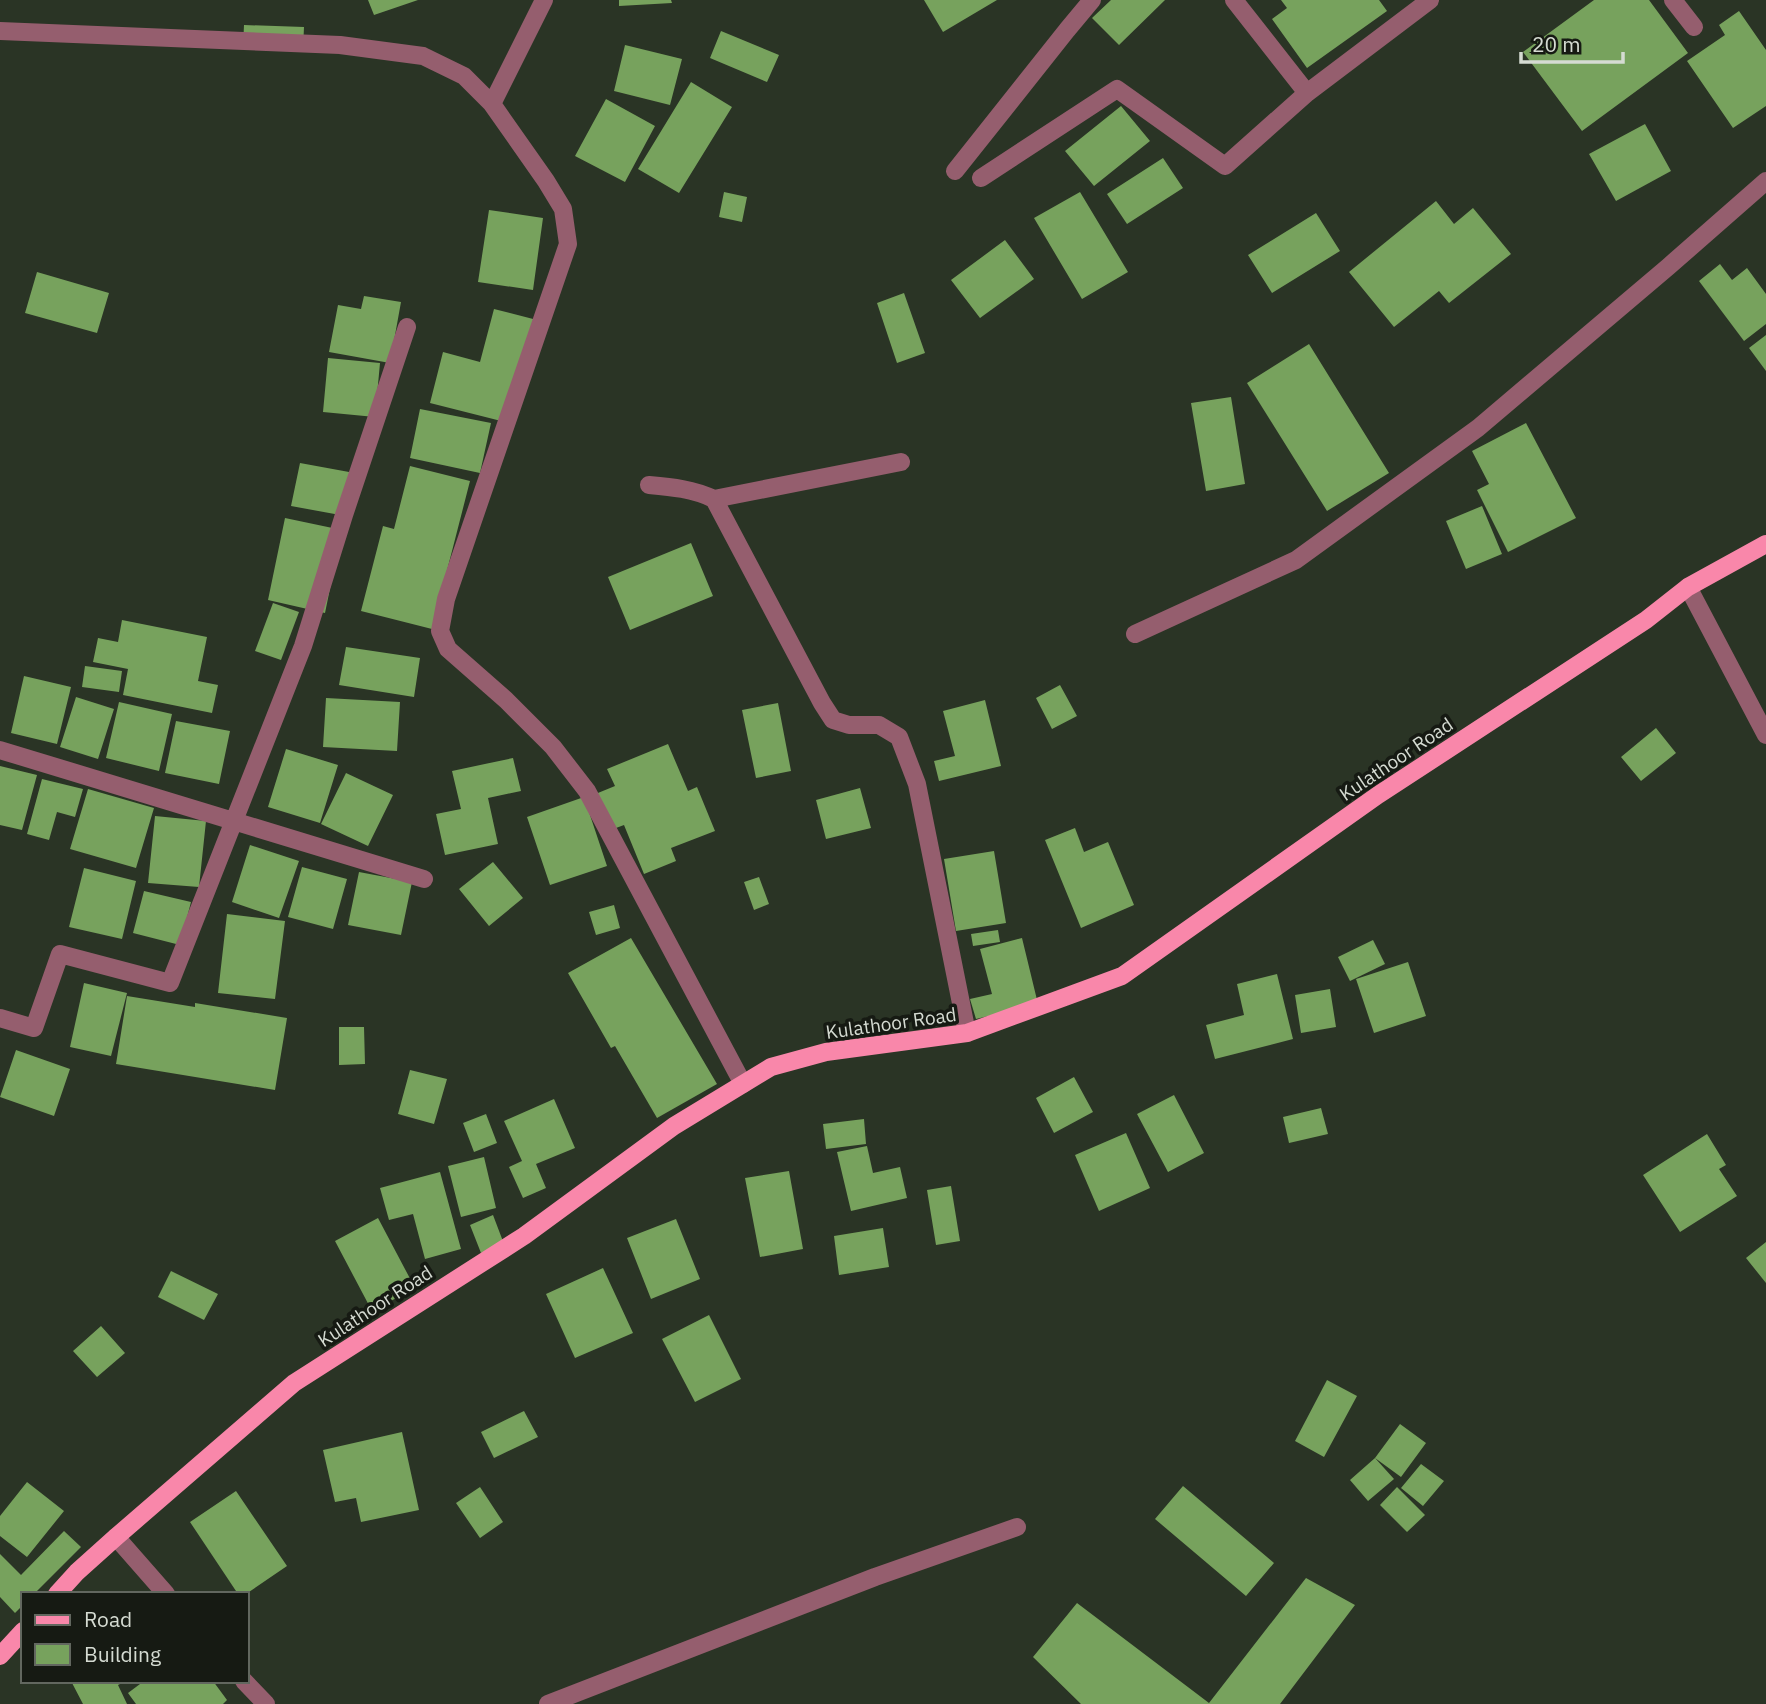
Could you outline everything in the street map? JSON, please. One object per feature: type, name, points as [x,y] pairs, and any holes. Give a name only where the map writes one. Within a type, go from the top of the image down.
[{"type":"main road","name":"Kulathoor Road","points":[[59,1592],[116,1537],[294,1383],[524,1236],[674,1126],[771,1067],[825,1052],[967,1033],[1122,976],[1378,795],[1646,620],[1688,587],[1766,544]]},
{"type":"main road","points":[[0,1656],[21,1633]]},
{"type":"street","points":[[492,104],[544,0]]},
{"type":"street","points":[[955,171],[1092,0]]},
{"type":"street","points":[[1234,0],[1307,93]]},
{"type":"street","points":[[981,178],[1117,89],[1225,166],[1307,93],[1430,0]]},
{"type":"street","points":[[1673,0],[1694,27]]},
{"type":"street","points":[[0,31],[340,45],[423,56],[464,76],[492,104],[547,181],[563,209],[568,244],[446,599],[440,631],[447,649],[506,700],[553,747],[587,791],[743,1084]]},
{"type":"street","points":[[1135,634],[1296,560],[1478,428],[1766,181]]},
{"type":"street","points":[[0,1018],[34,1028],[60,954],[170,984],[303,646],[407,327]]},
{"type":"street","points":[[649,485],[681,488],[714,499],[901,461]]},
{"type":"street","points":[[714,499],[833,720],[849,725],[879,725],[899,737],[917,784],[967,1033]]},
{"type":"street","points":[[1688,587],[1766,735]]},
{"type":"street","points":[[0,750],[424,879]]},
{"type":"street","points":[[548,1704],[875,1577],[1017,1527]]},
{"type":"street","points":[[116,1537],[164,1592]]},
{"type":"street","points":[[246,1683],[266,1704]]},
{"type":"building","points":[[368,0],[418,0],[374,15]]},
{"type":"building","points":[[619,0],[671,0],[672,3],[619,6]]},
{"type":"building","points":[[924,0],[997,0],[943,32]]},
{"type":"building","points":[[1111,0],[1165,0],[1119,45],[1092,18]]},
{"type":"building","points":[[1281,0],[1379,0],[1387,11],[1307,68],[1272,19],[1287,8]]},
{"type":"building","points":[[1594,0],[1649,0],[1688,53],[1582,131],[1523,52]]},
{"type":"building","points":[[1739,11],[1766,50],[1766,106],[1733,128],[1687,61],[1725,35],[1719,25]]},
{"type":"building","points":[[244,25],[304,27],[303,49],[243,47]]},
{"type":"building","points":[[721,31],[779,55],[767,82],[710,58]]},
{"type":"building","points":[[625,45],[682,59],[670,105],[614,91]]},
{"type":"building","points":[[691,82],[732,107],[679,193],[638,169]]},
{"type":"building","points":[[606,99],[655,126],[625,182],[575,156]]},
{"type":"building","points":[[1121,106],[1150,141],[1094,186],[1065,151]]},
{"type":"building","points":[[1645,124],[1671,171],[1616,201],[1589,154]]},
{"type":"building","points":[[1163,158],[1183,188],[1127,224],[1107,194]]},
{"type":"building","points":[[724,192],[747,197],[742,222],[719,217]]},
{"type":"building","points":[[1080,192],[1128,272],[1082,299],[1034,218]]},
{"type":"building","points":[[1436,201],[1454,224],[1473,208],[1511,254],[1449,303],[1439,291],[1394,327],[1349,272]]},
{"type":"building","points":[[489,210],[543,218],[533,290],[478,282]]},
{"type":"building","points":[[1316,213],[1340,251],[1272,293],[1248,255]]},
{"type":"building","points":[[1005,240],[1034,279],[980,318],[951,280]]},
{"type":"building","points":[[1720,264],[1732,280],[1747,268],[1766,294],[1766,324],[1744,341],[1699,281]]},
{"type":"building","points":[[37,272],[109,293],[97,333],[25,313]]},
{"type":"building","points":[[904,293],[925,353],[897,363],[877,303]]},
{"type":"building","points":[[364,296],[401,302],[390,363],[329,352],[338,305],[361,309]]},
{"type":"building","points":[[494,309],[537,320],[509,423],[430,403],[443,352],[480,362]]},
{"type":"building","points":[[1766,335],[1766,371],[1749,348]]},
{"type":"building","points":[[1309,344],[1389,473],[1327,511],[1247,383]]},
{"type":"building","points":[[328,358],[380,363],[375,417],[323,412]]},
{"type":"building","points":[[1231,397],[1245,484],[1206,491],[1191,403]]},
{"type":"building","points":[[420,409],[491,423],[480,473],[410,458]]},
{"type":"building","points":[[1526,423],[1576,518],[1508,552],[1477,490],[1489,484],[1472,451]]},
{"type":"building","points":[[300,463],[360,474],[351,517],[291,506]]},
{"type":"building","points":[[410,466],[470,481],[432,629],[361,611],[383,526],[394,529]]},
{"type":"building","points":[[1482,506],[1502,554],[1466,569],[1446,521]]},
{"type":"building","points":[[285,518],[342,530],[325,613],[268,600]]},
{"type":"building","points":[[691,543],[713,596],[630,630],[608,577]]},
{"type":"building","points":[[273,603],[299,612],[281,660],[255,651]]},
{"type":"building","points":[[122,620],[207,637],[198,681],[218,685],[212,713],[123,695],[128,669],[93,662],[98,638],[118,642]]},
{"type":"building","points":[[346,647],[420,658],[414,697],[339,685]]},
{"type":"building","points":[[85,666],[122,671],[119,692],[82,687]]},
{"type":"building","points":[[24,676],[71,687],[57,744],[11,733]]},
{"type":"building","points":[[1060,685],[1077,716],[1052,729],[1036,698]]},
{"type":"building","points":[[76,697],[114,709],[98,759],[60,747]]},
{"type":"building","points":[[326,698],[400,702],[397,751],[323,747]]},
{"type":"building","points":[[985,700],[1001,766],[939,781],[934,761],[955,756],[943,711]]},
{"type":"building","points":[[119,702],[172,714],[159,771],[106,758]]},
{"type":"building","points":[[778,703],[791,771],[756,778],[742,710]]},
{"type":"building","points":[[176,721],[230,731],[219,784],[165,773]]},
{"type":"building","points":[[1656,728],[1676,753],[1641,781],[1621,757]]},
{"type":"building","points":[[668,744],[688,791],[697,787],[715,831],[671,848],[676,861],[644,874],[624,825],[608,831],[593,795],[615,786],[607,769]]},
{"type":"building","points":[[286,749],[338,765],[320,823],[268,807]]},
{"type":"building","points":[[513,758],[521,791],[488,798],[498,844],[445,855],[436,814],[461,809],[452,771]]},
{"type":"building","points":[[0,766],[37,775],[22,830],[0,825]]},
{"type":"building","points":[[346,773],[393,795],[368,846],[321,824]]},
{"type":"building","points":[[42,779],[83,789],[75,817],[57,812],[49,840],[27,834]]},
{"type":"building","points":[[860,788],[871,828],[826,839],[816,800]]},
{"type":"building","points":[[88,789],[154,808],[136,868],[70,849]]},
{"type":"building","points":[[584,797],[607,866],[550,885],[527,817]]},
{"type":"building","points":[[155,816],[206,821],[199,887],[148,883]]},
{"type":"building","points":[[1075,828],[1084,852],[1108,842],[1134,905],[1081,928],[1045,840]]},
{"type":"building","points":[[250,845],[299,861],[279,918],[232,902]]},
{"type":"building","points":[[994,851],[1006,923],[956,931],[944,859]]},
{"type":"building","points":[[493,862],[523,898],[489,926],[459,889]]},
{"type":"building","points":[[302,867],[347,879],[333,929],[288,917]]},
{"type":"building","points":[[84,868],[136,881],[122,939],[69,927]]},
{"type":"building","points":[[359,872],[412,882],[401,935],[348,925]]},
{"type":"building","points":[[759,877],[769,904],[754,910],[744,882]]},
{"type":"building","points":[[144,891],[191,902],[180,945],[133,933]]},
{"type":"building","points":[[614,905],[620,928],[596,935],[589,912]]},
{"type":"building","points":[[227,914],[285,921],[275,999],[218,993]]},
{"type":"building","points":[[998,930],[1000,942],[973,946],[971,934]]},
{"type":"building","points":[[631,938],[717,1084],[657,1118],[615,1046],[611,1048],[568,973]]},
{"type":"building","points":[[1022,938],[1038,1004],[976,1019],[970,999],[992,994],[980,949]]},
{"type":"building","points":[[1373,940],[1385,964],[1350,981],[1338,957]]},
{"type":"building","points":[[1408,962],[1426,1016],[1374,1033],[1356,979]]},
{"type":"building","points":[[1277,974],[1293,1039],[1215,1059],[1206,1025],[1244,1015],[1237,984]]},
{"type":"building","points":[[84,983],[127,993],[111,1056],[70,1047]]},
{"type":"building","points":[[1330,989],[1336,1027],[1301,1033],[1295,995]]},
{"type":"building","points":[[127,996],[195,1007],[195,1003],[287,1018],[275,1090],[116,1064]]},
{"type":"building","points":[[339,1027],[364,1027],[365,1064],[339,1065]]},
{"type":"building","points":[[16,1050],[70,1069],[54,1116],[0,1097]]},
{"type":"building","points":[[410,1070],[447,1079],[434,1124],[398,1114]]},
{"type":"building","points":[[1074,1077],[1093,1112],[1054,1133],[1036,1098]]},
{"type":"building","points":[[1174,1095],[1204,1153],[1168,1172],[1137,1114]]},
{"type":"building","points":[[554,1099],[575,1148],[536,1164],[546,1188],[523,1198],[509,1167],[522,1161],[504,1121]]},
{"type":"building","points":[[1321,1108],[1328,1134],[1289,1143],[1283,1117]]},
{"type":"building","points":[[486,1114],[497,1143],[474,1152],[463,1123]]},
{"type":"building","points":[[864,1119],[866,1144],[826,1149],[823,1124]]},
{"type":"building","points":[[1126,1133],[1150,1188],[1099,1211],[1075,1155]]},
{"type":"building","points":[[1707,1134],[1726,1165],[1719,1169],[1737,1196],[1680,1232],[1643,1175]]},
{"type":"building","points":[[867,1146],[873,1173],[900,1167],[907,1198],[851,1211],[837,1152]]},
{"type":"building","points":[[484,1157],[496,1208],[461,1217],[448,1166]]},
{"type":"building","points":[[789,1171],[803,1249],[760,1257],[745,1178]]},
{"type":"building","points":[[440,1172],[461,1249],[425,1259],[413,1214],[389,1220],[380,1188]]},
{"type":"building","points":[[951,1186],[960,1241],[936,1245],[927,1190]]},
{"type":"building","points":[[493,1215],[504,1244],[481,1253],[470,1225]]},
{"type":"building","points":[[378,1218],[415,1288],[372,1311],[335,1241]]},
{"type":"building","points":[[676,1219],[700,1279],[651,1299],[627,1238]]},
{"type":"building","points":[[883,1228],[889,1267],[839,1275],[834,1236]]},
{"type":"building","points":[[1766,1242],[1766,1283],[1746,1258]]},
{"type":"building","points":[[603,1268],[633,1333],[575,1358],[546,1294]]},
{"type":"building","points":[[171,1271],[218,1294],[204,1320],[158,1297]]},
{"type":"building","points":[[709,1315],[741,1379],[695,1402],[662,1339]]},
{"type":"building","points":[[101,1326],[125,1353],[97,1377],[73,1351]]},
{"type":"building","points":[[1327,1380],[1357,1396],[1324,1457],[1295,1441]]},
{"type":"building","points":[[524,1411],[538,1437],[494,1458],[481,1432]]},
{"type":"building","points":[[1400,1424],[1426,1443],[1401,1477],[1375,1458]]},
{"type":"building","points":[[402,1432],[419,1510],[361,1522],[356,1498],[335,1502],[323,1450]]},
{"type":"building","points":[[1375,1458],[1394,1479],[1368,1501],[1350,1480]]},
{"type":"building","points":[[1421,1464],[1444,1481],[1423,1506],[1401,1488]]},
{"type":"building","points":[[27,1482],[64,1511],[27,1557],[0,1536],[0,1516]]},
{"type":"building","points":[[1183,1486],[1274,1563],[1246,1596],[1155,1519]]},
{"type":"building","points":[[480,1487],[503,1522],[480,1538],[456,1503]]},
{"type":"building","points":[[1397,1487],[1425,1515],[1407,1532],[1380,1505]]},
{"type":"building","points":[[236,1491],[287,1566],[248,1593],[237,1592],[190,1522]]},
{"type":"building","points":[[64,1531],[81,1547],[36,1592],[21,1592],[21,1607],[15,1613],[0,1597],[0,1554],[21,1575]]},
{"type":"building","points":[[1306,1578],[1355,1605],[1280,1704],[1081,1704],[1033,1657],[1077,1603],[1209,1703]]},
{"type":"building","points":[[72,1683],[122,1683],[118,1685],[127,1704],[83,1704]]},
{"type":"building","points":[[141,1683],[214,1683],[227,1700],[223,1704],[136,1704],[128,1693]]}]
